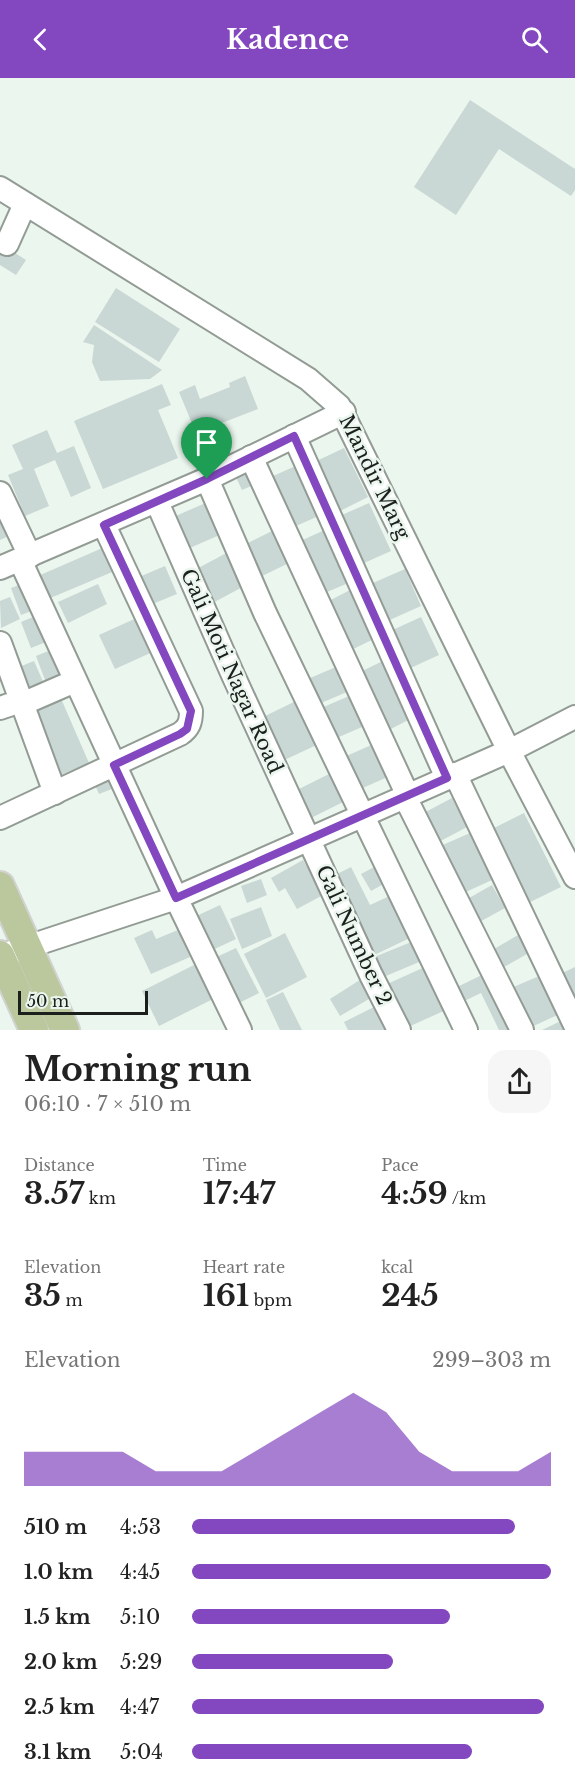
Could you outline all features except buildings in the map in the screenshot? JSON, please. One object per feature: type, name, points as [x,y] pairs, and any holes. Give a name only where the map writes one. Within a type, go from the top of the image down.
[{"type":"main road","points":[[0,886],[65,1030]]},
{"type":"main road","points":[[0,956],[34,1030]]},
{"type":"street","name":"Mandir Marg","points":[[0,188],[308,379],[344,412],[509,751],[575,877]]},
{"type":"street","points":[[7,244],[25,204]]},
{"type":"street","points":[[16,561],[207,479],[344,412]]},
{"type":"street","points":[[294,436],[451,776],[575,1025]]},
{"type":"street","points":[[251,457],[406,796],[522,1030]]},
{"type":"street","points":[[207,479],[265,613],[466,1030]]},
{"type":"street","points":[[0,493],[16,561],[240,1030]]},
{"type":"street","name":"Gali Moti Nagar Road","points":[[157,501],[309,840]]},
{"type":"street","points":[[0,818],[187,729],[191,711],[104,525]]},
{"type":"street","points":[[0,643],[10,706],[55,793]]},
{"type":"street","points":[[10,706],[75,681]]},
{"type":"street","points":[[0,956],[176,898],[509,751],[575,717]]},
{"type":"street","name":"Gali Number 2","points":[[309,840],[399,1030]]},
{"type":"route","points":[[294,436],[447,778],[176,898],[114,765],[180,734],[187,729],[191,721],[191,711],[104,525],[207,479],[294,436]]}]
